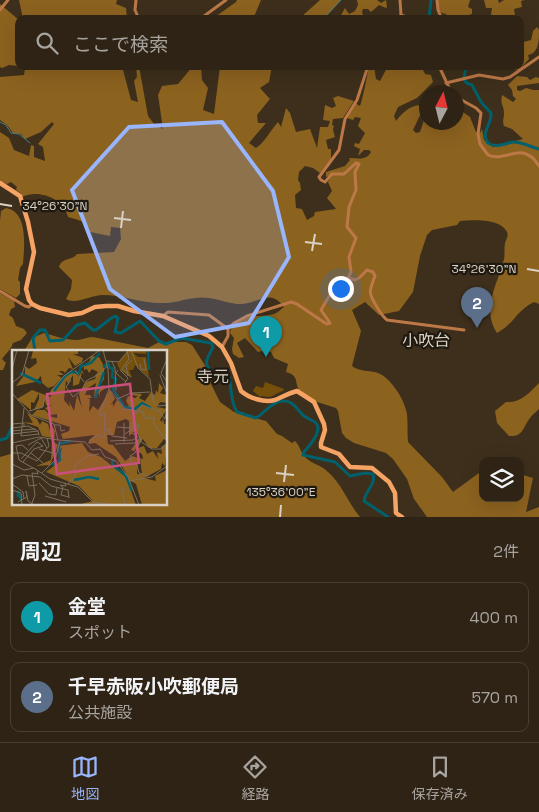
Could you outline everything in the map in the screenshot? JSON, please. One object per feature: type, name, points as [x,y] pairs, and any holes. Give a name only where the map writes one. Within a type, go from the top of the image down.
[{"type":"highway","points":[[0,183],[20,196],[28,222],[34,252],[26,289],[32,304],[40,308],[69,315],[82,313],[95,307],[118,306],[163,316],[209,336],[222,347],[244,394],[260,400],[272,401],[289,393],[298,392],[314,402],[324,426],[322,447],[339,454],[350,467],[372,468],[384,478],[393,490],[396,511],[402,517]]},
{"type":"main road","points":[[0,10],[8,0]]},
{"type":"main road","points":[[136,0],[137,15]]},
{"type":"main road","points":[[205,15],[226,0]]},
{"type":"main road","points":[[400,0],[402,15]]},
{"type":"main road","points":[[437,0],[440,15]]},
{"type":"main road","points":[[524,67],[539,57]]},
{"type":"main road","points":[[222,347],[228,336],[228,329],[234,323],[247,316],[290,302],[297,304],[325,323],[330,324],[330,321],[323,314],[322,308],[334,289],[348,278],[352,270],[349,257],[356,239],[347,227],[347,216],[356,190],[354,172],[360,164],[355,163],[344,174],[332,174],[325,182],[319,177],[339,150],[345,119],[357,98],[367,70]]},
{"type":"main road","points":[[440,70],[446,83],[479,74],[501,78],[510,77],[520,70]]},
{"type":"main road","points":[[464,101],[481,113],[478,134],[480,144],[488,155],[498,157],[518,152],[532,157],[539,166]]},
{"type":"main road","points":[[348,278],[355,280],[367,270],[373,272],[375,276],[370,296],[382,316],[387,320],[464,330]]},
{"type":"main road","points":[[0,291],[25,306],[29,307],[32,304]]},
{"type":"main road","points":[[163,316],[168,312],[207,314],[228,329]]},
{"type":"highlighted area","points":[[222,122],[273,191],[289,257],[249,323],[175,337],[110,289],[72,190],[129,127]]},
{"type":"shaded area","points":[[19,0],[117,0],[116,4],[126,8],[127,15],[22,15]]},
{"type":"shaded area","points":[[237,0],[261,0],[255,15],[218,15]]},
{"type":"shaded area","points":[[320,0],[341,0],[328,15],[303,15]]},
{"type":"shaded area","points":[[357,0],[377,0],[381,3],[386,0],[387,7],[379,5],[371,12],[368,9],[363,9],[363,15],[341,15],[345,8],[349,14],[355,11],[358,5]]},
{"type":"shaded area","points":[[438,0],[470,0],[468,7],[472,9],[472,14],[446,15],[438,10]]},
{"type":"shaded area","points":[[484,0],[498,0],[499,3],[504,0],[525,0],[521,1],[522,7],[514,9],[515,15],[492,15],[492,8],[486,8]]},
{"type":"shaded area","points":[[0,4],[15,17],[15,66],[0,67]]},
{"type":"shaded area","points":[[537,27],[539,30],[538,42],[536,49],[532,54],[528,55],[529,59],[524,64],[524,42],[531,40],[533,31]]},
{"type":"shaded area","points":[[25,70],[123,70],[131,100],[138,102],[134,81],[137,77],[136,70],[140,70],[148,116],[154,124],[163,129],[158,95],[162,86],[178,84],[190,70],[201,70],[202,80],[208,88],[203,110],[214,114],[220,70],[271,70],[269,82],[260,88],[270,99],[257,115],[258,123],[266,123],[249,143],[256,148],[265,140],[278,122],[281,127],[286,108],[290,113],[296,132],[310,129],[317,148],[320,127],[328,127],[330,121],[323,120],[325,105],[332,108],[336,106],[333,98],[338,96],[354,101],[343,118],[333,119],[332,125],[334,126],[335,137],[326,140],[328,149],[331,149],[331,159],[320,173],[313,168],[305,166],[299,172],[298,180],[301,190],[295,195],[296,208],[302,209],[307,220],[314,216],[315,212],[336,209],[327,198],[332,191],[328,182],[332,175],[326,177],[326,172],[345,166],[350,160],[349,158],[364,158],[371,152],[364,150],[358,156],[360,149],[354,146],[355,143],[359,144],[365,133],[358,126],[361,118],[355,117],[353,120],[347,118],[355,103],[360,106],[368,70],[375,70],[376,79],[380,81],[386,70],[423,70],[425,74],[431,75],[433,82],[430,85],[419,85],[419,96],[398,107],[394,116],[396,121],[406,111],[418,105],[419,117],[413,130],[416,133],[421,130],[464,130],[464,113],[470,117],[476,132],[480,133],[482,129],[484,140],[493,147],[523,139],[503,124],[502,95],[513,102],[516,99],[508,85],[517,76],[527,77],[530,80],[536,77],[539,78],[539,83],[517,86],[517,90],[520,91],[526,88],[539,90],[539,304],[534,302],[528,306],[497,333],[492,324],[491,305],[504,259],[505,243],[508,235],[504,227],[492,222],[479,220],[460,221],[457,225],[432,230],[427,235],[420,256],[413,292],[399,311],[379,315],[365,302],[352,310],[361,331],[352,366],[378,373],[392,384],[406,408],[408,442],[442,477],[453,492],[479,473],[479,502],[524,502],[524,475],[533,478],[526,512],[539,507],[539,517],[427,517],[414,499],[407,479],[393,459],[386,453],[354,443],[346,438],[342,433],[336,408],[314,401],[299,390],[295,377],[286,372],[288,364],[274,358],[271,352],[266,350],[258,352],[245,338],[237,343],[244,357],[239,358],[233,354],[234,338],[230,333],[233,326],[242,319],[277,313],[284,307],[274,298],[269,297],[239,304],[203,297],[166,303],[153,303],[103,295],[74,301],[66,299],[71,289],[72,280],[59,267],[60,264],[77,254],[114,252],[121,239],[120,228],[111,227],[110,236],[90,232],[85,223],[68,217],[66,210],[56,200],[35,194],[22,197],[22,194],[16,190],[17,187],[11,182],[7,184],[0,181],[0,132],[9,138],[14,150],[29,156],[31,145],[34,146],[34,157],[45,161],[43,147],[38,144],[54,124],[52,122],[41,132],[25,139],[21,134],[13,133],[0,120],[0,77],[24,75]]},
{"type":"shaded area","points":[[6,208],[18,216],[24,232],[23,264],[20,268],[18,280],[20,282],[20,294],[16,298],[0,289],[0,221],[1,211]]},
{"type":"shaded area","points":[[0,293],[14,301],[15,307],[11,309],[9,315],[13,318],[16,326],[24,329],[27,333],[21,340],[13,343],[2,359],[6,363],[3,370],[0,370]]},
{"type":"shaded area","points":[[44,333],[73,340],[93,337],[148,348],[159,342],[186,342],[192,345],[206,367],[211,384],[220,402],[234,412],[266,421],[277,434],[292,443],[295,441],[307,459],[326,470],[333,477],[360,517],[0,517],[0,457],[12,454],[12,504],[168,504],[168,350],[25,350],[32,338]]},
{"type":"shaded area","points":[[265,382],[284,390],[270,397],[260,397],[253,391],[256,386],[263,388]]},
{"type":"shaded area","points":[[539,383],[539,409],[520,433],[509,436],[497,423],[495,411],[506,402],[516,401],[524,397]]},
{"type":"waterway","points":[[327,15],[341,0]]},
{"type":"waterway","points":[[429,15],[431,0]]},
{"type":"waterway","points":[[465,70],[464,76],[466,82],[472,85],[481,102],[491,113],[485,135],[488,143],[503,145],[515,142],[539,149]]},
{"type":"waterway","points":[[0,122],[6,125],[11,133],[19,134],[30,143]]},
{"type":"waterway","points":[[35,350],[33,338],[40,330],[45,330],[50,341],[63,340],[77,325],[85,323],[93,330],[96,330],[115,316],[118,318],[115,332],[121,333],[140,321],[159,341],[166,344],[181,338],[211,343],[213,347],[207,359],[208,368],[211,371],[222,369],[227,372],[233,403],[237,412],[256,418],[278,402],[290,402],[304,416],[315,422],[318,426],[317,435],[303,455],[335,462],[350,476],[365,473],[373,474],[372,485],[364,501],[388,517]]},
{"type":"waterway","points":[[0,440],[7,438],[12,427]]},
{"type":"place","name":"千早赤阪小吹郵便局","points":[[477,328]]},
{"type":"place","name":"金堂","points":[[266,357]]},
{"type":"district","name":"小吹台","points":[[426,340]]},
{"type":"district","name":"寺元","points":[[213,376]]}]
